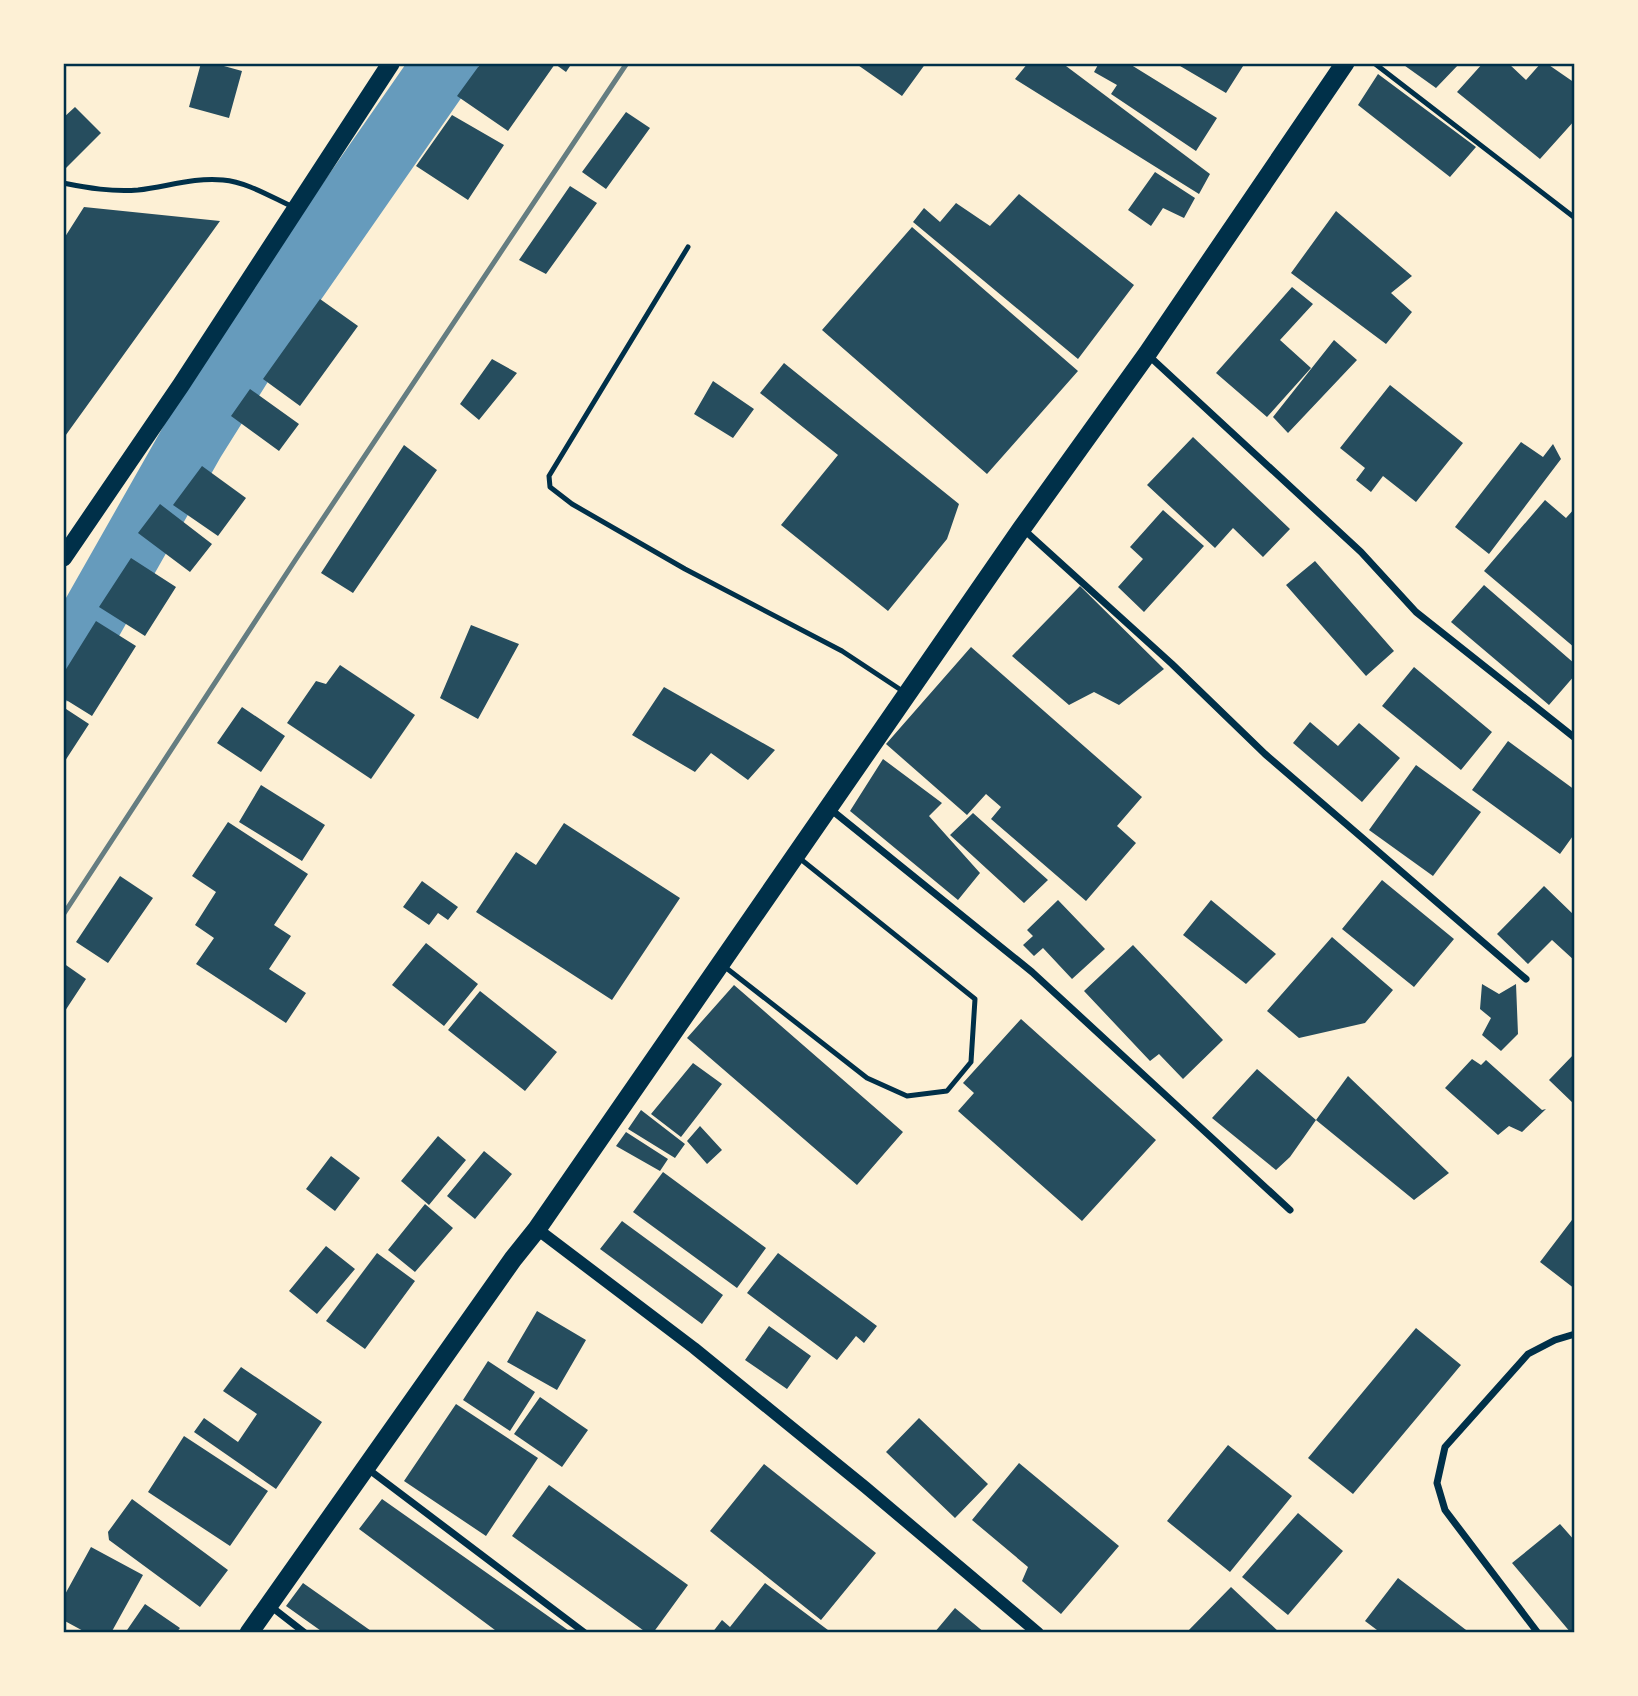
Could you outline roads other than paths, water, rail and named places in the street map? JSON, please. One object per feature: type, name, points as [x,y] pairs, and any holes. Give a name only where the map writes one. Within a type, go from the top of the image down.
[{"type":"highway","points":[[248,1633],[537,1229],[722,964],[906,693],[1147,354],[1345,63]]},
{"type":"main road","points":[[63,558],[181,385],[391,63]]},
{"type":"street","points":[[1147,354],[1361,552],[1416,612],[1575,738]]},
{"type":"street","points":[[1022,528],[1172,664],[1265,754],[1526,979]]},
{"type":"street","points":[[829,808],[1032,972],[1290,1210]]},
{"type":"street","points":[[537,1229],[715,1365],[1038,1633]]},
{"type":"street","points":[[1538,1633],[1445,1510],[1437,1483],[1445,1447],[1528,1354],[1555,1340],[1575,1334]]},
{"type":"street","points":[[366,1467],[586,1633]]},
{"type":"street","points":[[268,1605],[305,1633]]},
{"type":"lane","points":[[1374,63],[1575,218]]},
{"type":"lane","points":[[63,183],[99,190],[138,190],[181,182],[224,180],[253,188],[295,208]]},
{"type":"lane","points":[[688,247],[549,476],[550,487],[572,504],[685,569],[842,651],[906,693]]},
{"type":"lane","points":[[722,964],[867,1078],[907,1096],[947,1091],[971,1062],[975,999],[795,855]]},
{"type":"waterway","points":[[63,669],[193,440],[277,306],[446,63]]},
{"type":"railway","points":[[63,915],[296,559],[627,63]]}]
